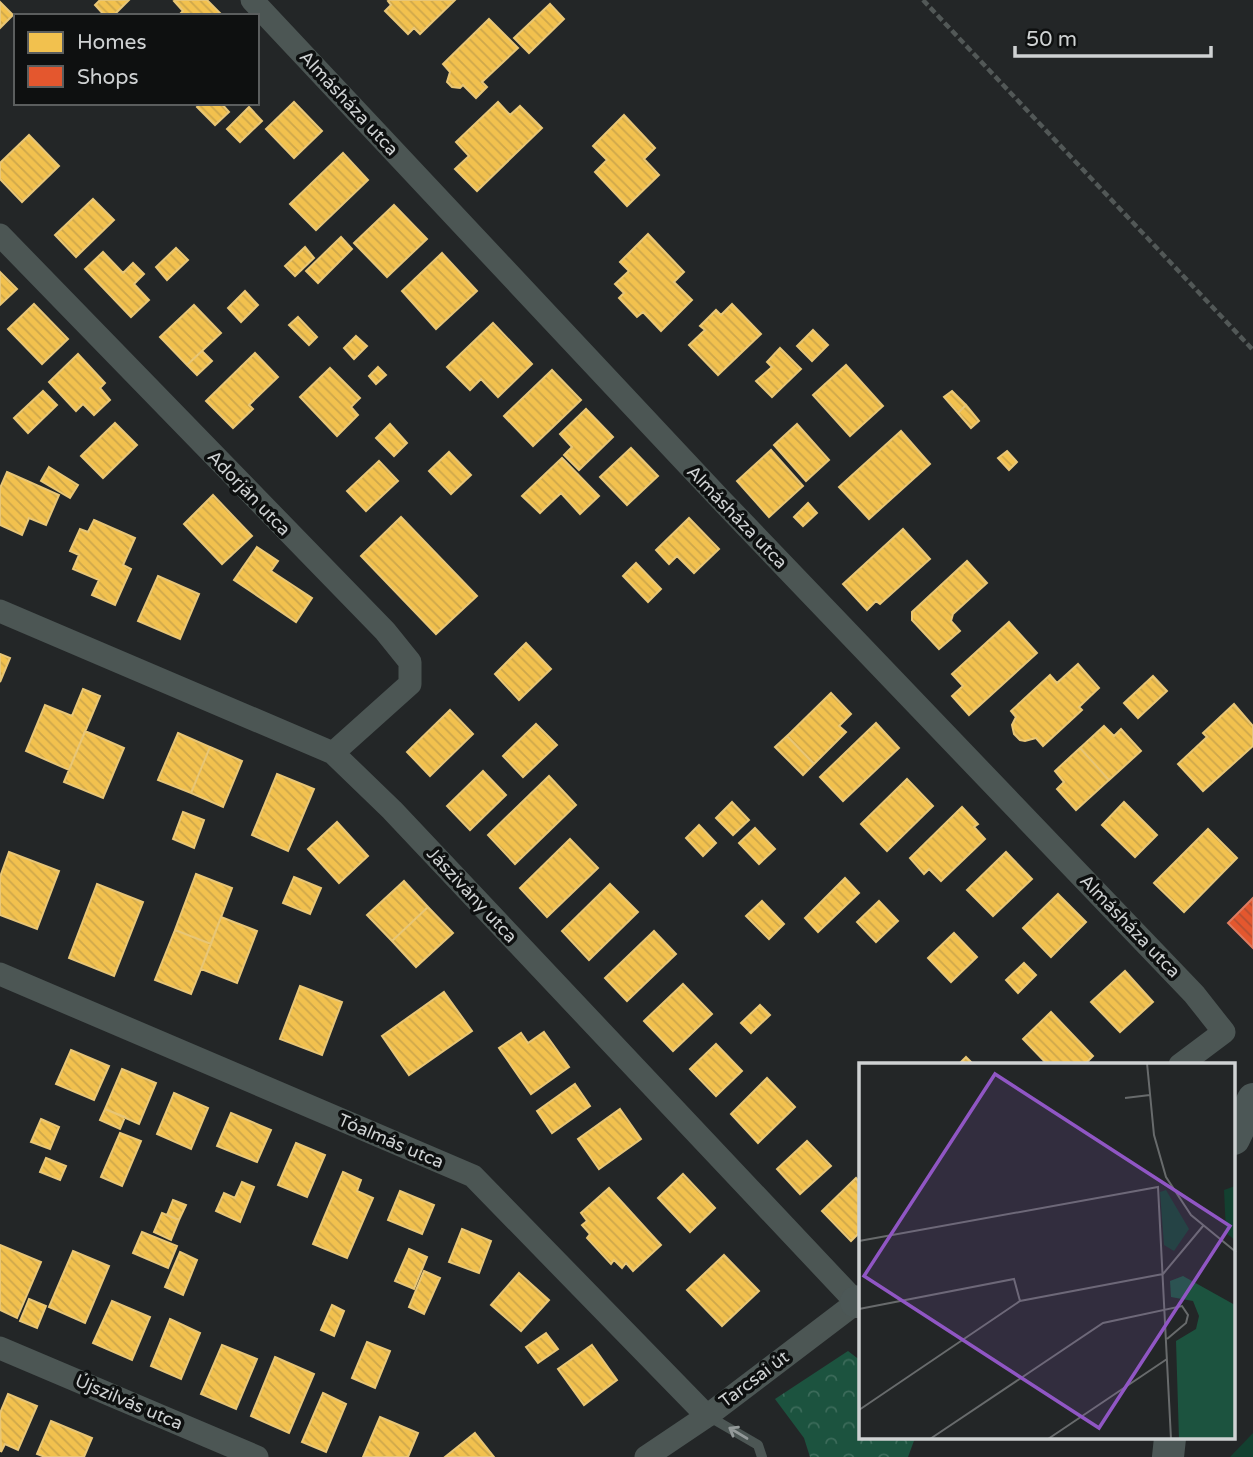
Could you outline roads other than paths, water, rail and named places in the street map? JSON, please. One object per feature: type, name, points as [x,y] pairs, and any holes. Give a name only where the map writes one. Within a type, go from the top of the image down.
[{"type":"main road","points":[[1236,1135],[1253,1099]]},
{"type":"street","name":"Almásháza utca","points":[[252,0],[722,501],[1175,973],[1224,1032],[1183,1063]]},
{"type":"street","name":"Adorján utca","points":[[0,235],[385,631],[410,662],[410,684],[333,753]]},
{"type":"street","name":"Jászivány utca","points":[[0,611],[333,753],[392,810],[859,1300]]},
{"type":"street","name":"Tóalmás utca","points":[[0,974],[474,1176],[707,1416]]},
{"type":"street","name":"Tarcsai út","points":[[646,1457],[707,1416],[859,1300]]},
{"type":"street","name":"Újszilvás utca","points":[[0,1348],[257,1457]]},
{"type":"lane","points":[[707,1416],[758,1446],[762,1457]]}]
